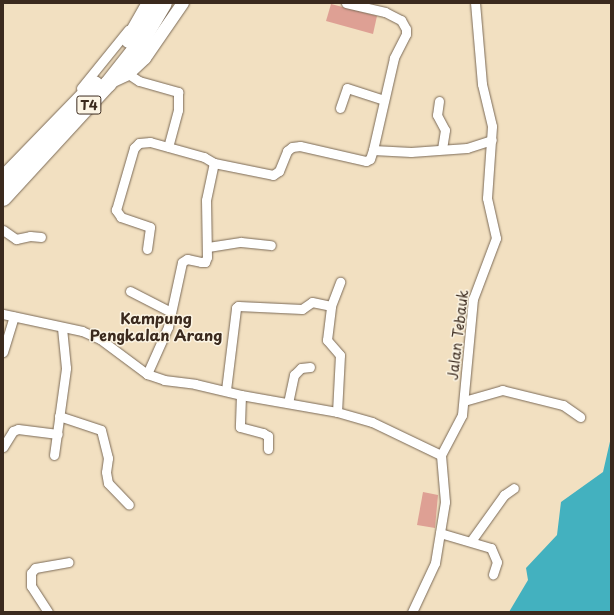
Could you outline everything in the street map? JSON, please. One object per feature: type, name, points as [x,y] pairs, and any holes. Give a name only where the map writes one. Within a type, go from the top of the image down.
[{"type":"highway","name":"T4","points":[[3,179],[94,85],[138,28],[150,3]]},
{"type":"highway","name":"T4","points":[[3,198],[108,84],[124,71],[164,3]]},
{"type":"street","points":[[3,170],[101,65],[130,26],[142,3]]},
{"type":"street","points":[[168,147],[178,110],[178,92],[139,81],[124,71],[145,58],[183,3]]},
{"type":"street","points":[[147,249],[150,227],[120,217],[116,210],[134,148],[144,141],[204,157],[214,164],[273,175],[279,171],[287,151],[292,147],[300,146],[366,161],[370,159],[394,58],[406,34],[404,24],[401,20],[385,12],[346,3]]},
{"type":"street","name":"Jalan Tebauk","points":[[441,455],[457,429],[464,401],[474,299],[496,238],[487,198],[492,126],[482,84],[475,3]]},
{"type":"street","points":[[340,108],[347,88],[384,100]]},
{"type":"street","points":[[439,101],[437,115],[445,130],[442,148]]},
{"type":"street","points":[[373,150],[411,152],[442,148],[467,148],[492,140]]},
{"type":"street","points":[[147,374],[168,327],[182,262],[187,259],[205,262],[208,247],[206,200],[214,164]]},
{"type":"street","points":[[3,230],[16,239],[30,236],[41,238]]},
{"type":"street","points":[[208,247],[241,242],[271,245]]},
{"type":"street","points":[[337,412],[340,355],[327,340],[331,306],[340,282]]},
{"type":"street","points":[[130,290],[171,312]]},
{"type":"street","points":[[226,390],[236,308],[238,306],[302,309],[312,302],[331,306]]},
{"type":"street","points":[[3,314],[62,328],[82,331],[100,339],[147,374],[164,380],[226,390],[241,395],[337,412],[372,422],[441,455],[445,502],[440,533],[433,569],[412,612]]},
{"type":"street","points":[[3,352],[14,317]]},
{"type":"street","points":[[54,455],[66,368],[62,328]]},
{"type":"street","points":[[288,403],[294,375],[301,368],[310,367]]},
{"type":"street","points":[[464,401],[502,390],[563,405],[580,417]]},
{"type":"street","points":[[241,395],[240,427],[263,433],[268,436],[268,449]]},
{"type":"street","points":[[59,416],[101,430],[108,458],[106,472],[108,482],[129,505]]},
{"type":"street","points":[[3,447],[13,430],[18,429],[58,434]]},
{"type":"street","points":[[471,541],[504,495],[514,488]]},
{"type":"street","points":[[440,533],[491,548],[497,562],[493,574]]},
{"type":"street","points":[[48,612],[31,586],[31,573],[35,568],[68,562]]},
{"type":"water","points":[[611,437],[611,612],[509,612],[528,580],[526,568],[557,535],[561,502],[603,472]]},
{"type":"building","points":[[331,4],[377,16],[373,34],[326,21]]},
{"type":"building","points":[[423,492],[438,495],[435,528],[417,525]]},
{"type":"district","name":"Kampung Pengkalan Arang","points":[[156,326]]}]
